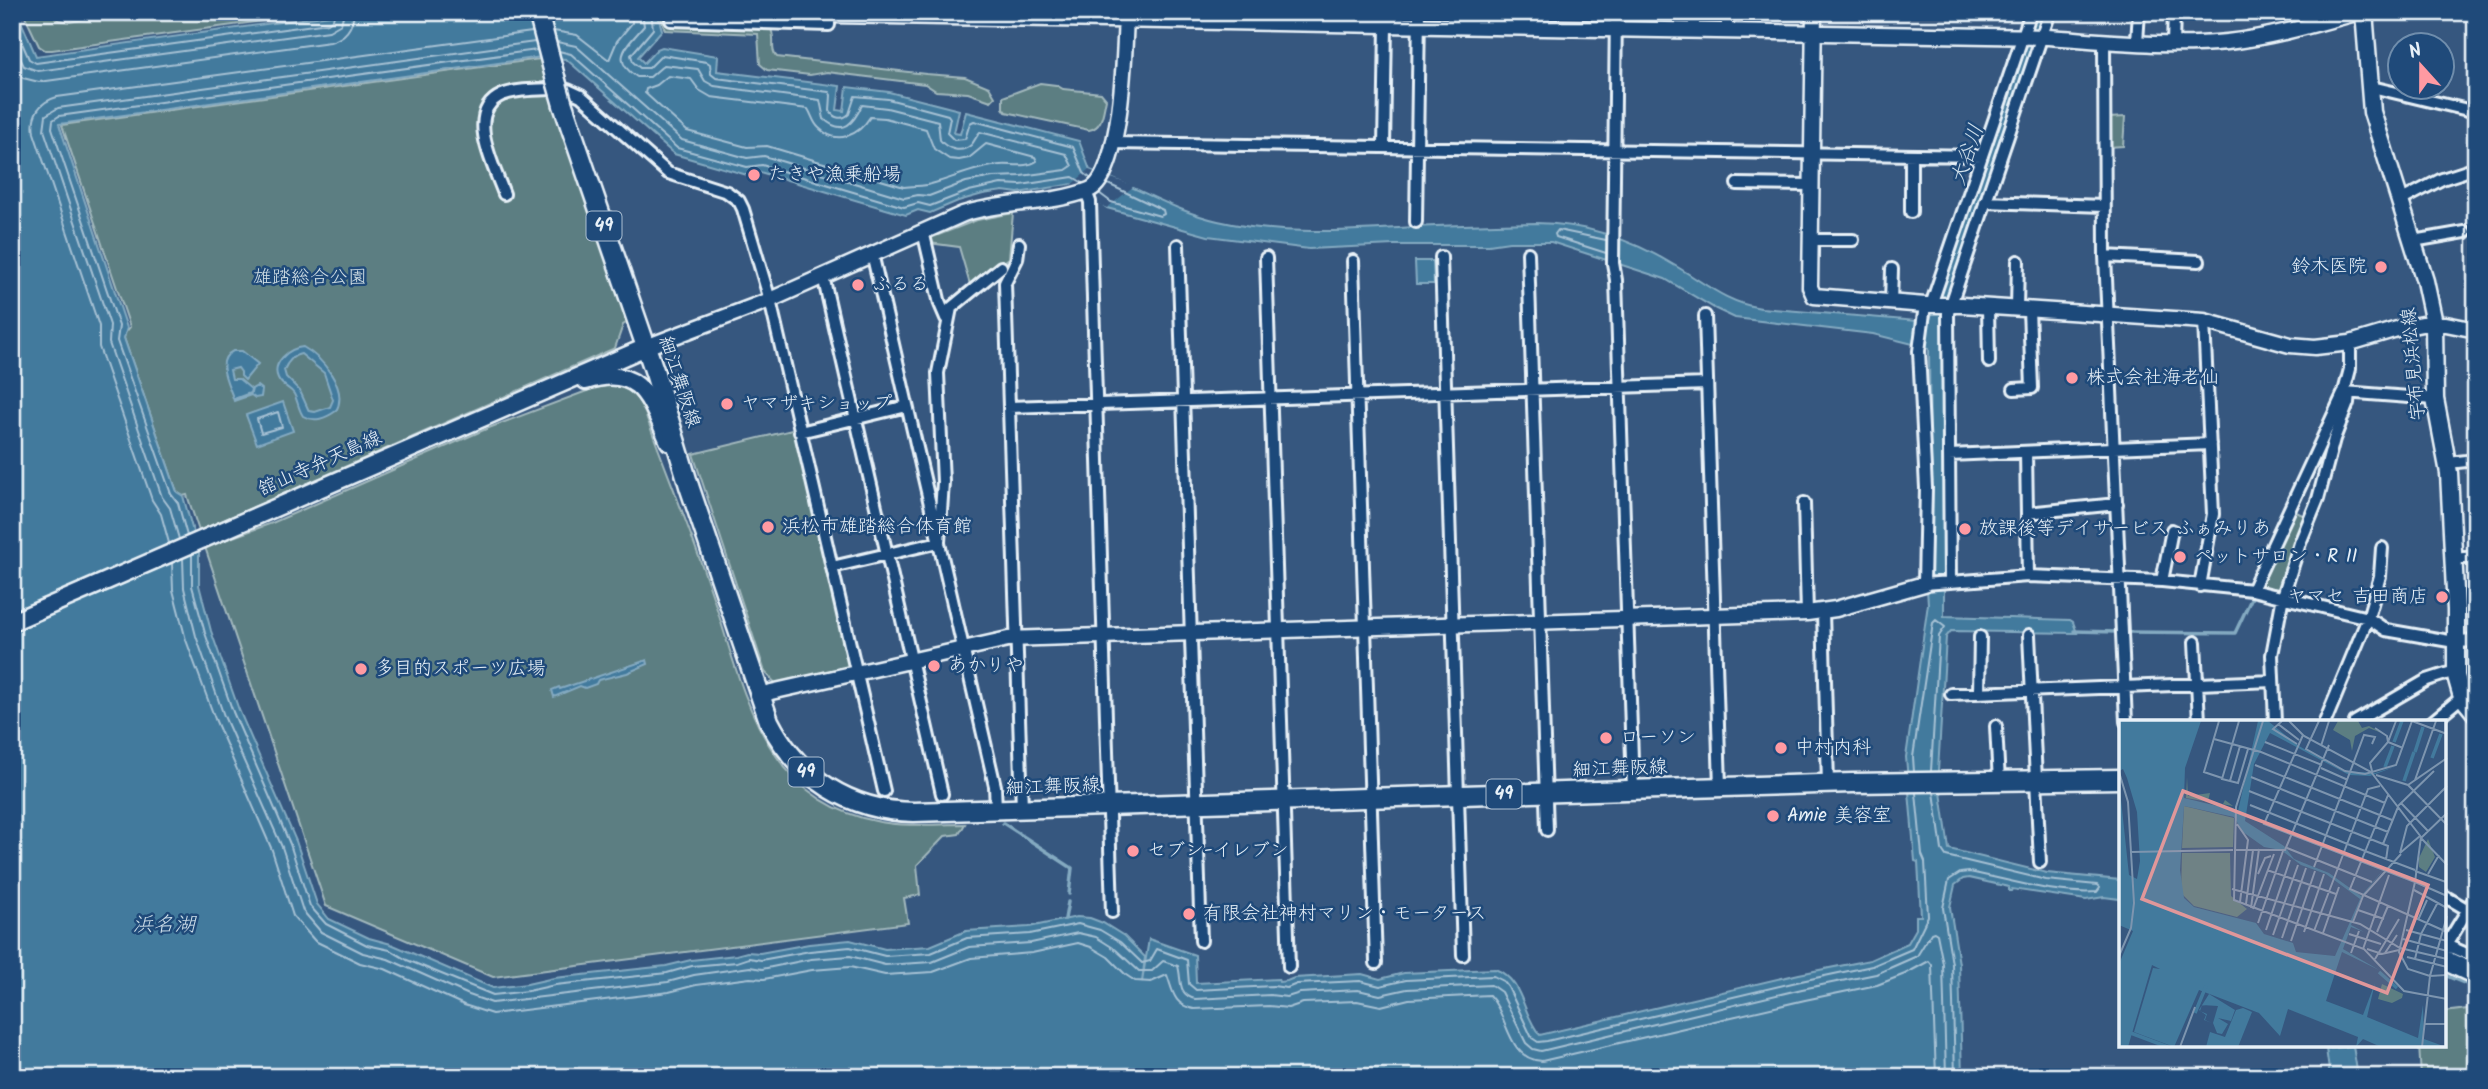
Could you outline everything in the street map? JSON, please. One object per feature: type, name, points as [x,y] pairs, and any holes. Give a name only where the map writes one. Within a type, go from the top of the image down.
[{"type":"main road","name":"細江舞阪線","points":[[538,12],[552,77],[566,98],[689,486],[760,697],[774,730],[792,757],[815,779],[842,796],[893,811],[1828,783],[2119,779]]},
{"type":"main road","name":"宇布見浜松線","points":[[2362,12],[2372,112],[2428,289],[2434,323],[2435,399],[2448,463],[2455,671],[2462,697],[2476,715]]},
{"type":"main road","name":"舘山寺弁天島線","points":[[12,622],[646,347]]},
{"type":"main road","points":[[506,406],[598,377],[613,375],[627,378],[640,386],[649,397],[689,486]]},
{"type":"main road","points":[[2446,961],[2476,975]]},
{"type":"street","points":[[1616,12],[1613,263],[1616,280],[1633,789]]},
{"type":"street","points":[[1694,12],[1694,31]]},
{"type":"street","points":[[1727,12],[1727,31]]},
{"type":"street","points":[[1814,12],[1810,287],[1814,296],[1935,307],[1988,306],[2204,321],[2290,345],[2328,347],[2397,329],[2434,323],[2476,330]]},
{"type":"street","points":[[1935,307],[1985,202],[2032,37],[2031,12]]},
{"type":"street","points":[[1926,583],[1926,488],[1919,348],[1935,307],[1982,156],[2032,37],[2050,12]]},
{"type":"street","points":[[2137,42],[2139,12]]},
{"type":"street","points":[[2173,44],[2174,12]]},
{"type":"street","points":[[671,20],[829,25],[832,14],[1126,16],[1386,25],[1419,19],[1616,29],[2032,37],[2173,44],[2246,39],[2362,12]]},
{"type":"street","points":[[646,347],[770,300],[963,214],[986,207],[1083,196],[1096,186],[1103,175],[1112,143],[1123,91],[1126,16]]},
{"type":"street","points":[[1416,222],[1419,19]]},
{"type":"street","points":[[1384,147],[1386,25]]},
{"type":"street","points":[[2104,40],[2105,256],[2126,720]]},
{"type":"street","points":[[504,194],[482,129],[484,114],[490,104],[501,96],[552,77]]},
{"type":"street","points":[[2369,89],[2376,88],[2476,112]]},
{"type":"street","points":[[566,98],[581,96],[668,173],[727,192],[739,201],[743,209],[770,300],[884,791]]},
{"type":"street","points":[[1112,143],[1982,156]]},
{"type":"street","points":[[1911,155],[1911,212]]},
{"type":"street","points":[[2400,201],[2442,179],[2476,168]]},
{"type":"street","points":[[1737,184],[1812,185]]},
{"type":"street","points":[[1083,196],[1096,404],[1112,912]]},
{"type":"street","points":[[1985,202],[2104,206]]},
{"type":"street","points":[[923,231],[940,304],[949,318]]},
{"type":"street","points":[[2413,241],[2465,232]]},
{"type":"street","points":[[1811,240],[1853,240]]},
{"type":"street","points":[[1019,244],[1013,270],[1005,283],[1022,809]]},
{"type":"street","points":[[1178,245],[1201,941]]},
{"type":"street","points":[[872,253],[995,786],[996,809]]},
{"type":"street","points":[[1528,253],[1547,830]]},
{"type":"street","points":[[2105,256],[2199,261]]},
{"type":"street","points":[[1441,257],[1463,955]]},
{"type":"street","points":[[1266,258],[1289,967]]},
{"type":"street","points":[[1353,261],[1376,963]]},
{"type":"street","points":[[2014,388],[2032,388],[2018,261]]},
{"type":"street","points":[[939,542],[943,482],[938,373],[951,308],[1001,267]]},
{"type":"street","points":[[1891,303],[1892,269]]},
{"type":"street","points":[[823,276],[942,794]]},
{"type":"street","points":[[1988,306],[1989,362]]},
{"type":"street","points":[[1935,307],[1948,313],[1947,581]]},
{"type":"street","points":[[1705,316],[1720,787]]},
{"type":"street","points":[[2200,586],[2213,514],[2204,321]]},
{"type":"street","points":[[2252,590],[2346,393],[2350,343]]},
{"type":"street","points":[[1009,407],[1707,384]]},
{"type":"street","points":[[2346,393],[2435,399]]},
{"type":"street","points":[[2275,720],[2273,649],[2283,596],[2348,404],[2346,393]]},
{"type":"street","points":[[800,432],[907,406]]},
{"type":"street","points":[[1949,455],[2210,444]]},
{"type":"street","points":[[2026,452],[2028,576]]},
{"type":"street","points":[[2448,463],[2476,460]]},
{"type":"street","points":[[1804,503],[1807,613]]},
{"type":"street","points":[[2027,513],[2117,504]]},
{"type":"street","points":[[2162,581],[2172,530]]},
{"type":"street","points":[[832,567],[939,542]]},
{"type":"street","points":[[2326,720],[2368,618],[2379,576],[2382,548]]},
{"type":"street","points":[[2453,559],[2476,557]]},
{"type":"street","points":[[760,697],[857,672],[1016,639],[1807,613],[1823,612],[1926,583],[2028,576],[2162,581],[2252,590],[2368,618],[2386,630],[2455,642],[2476,641]]},
{"type":"street","points":[[1823,612],[1828,783]]},
{"type":"street","points":[[2029,635],[2040,862]]},
{"type":"street","points":[[1979,693],[1980,637]]},
{"type":"street","points":[[2195,642],[2199,720]]},
{"type":"street","points":[[2358,720],[2427,680],[2455,671]]},
{"type":"street","points":[[1951,694],[2273,681]]},
{"type":"street","points":[[2434,720],[2462,697]]},
{"type":"street","points":[[1996,726],[1999,782]]},
{"type":"street","points":[[2446,945],[2476,896]]},
{"type":"street","points":[[2446,897],[2468,910]]},
{"type":"street","points":[[2446,947],[2474,953]]},
{"type":"green space","points":[[23,12],[48,12],[59,20],[70,22],[84,19],[88,12],[327,12],[45,50],[39,46]]},
{"type":"green space","points":[[659,12],[666,12],[668,20],[770,28],[777,57],[965,77],[989,87],[995,97],[991,101],[968,93],[936,91],[925,84],[827,72],[810,75],[767,70],[760,64],[758,34],[665,30]]},
{"type":"green space","name":"雄踏総合公園","points":[[540,59],[628,322],[623,325],[615,348],[199,531],[187,495],[183,496],[177,492],[124,338],[130,327],[62,125]]},
{"type":"green space","points":[[1040,83],[1056,85],[1063,89],[1101,93],[1106,99],[1100,122],[1094,129],[1089,130],[1006,112],[1003,108],[1003,97]]},
{"type":"green space","points":[[2125,117],[2123,146],[2109,147],[2109,118]]},
{"type":"green space","points":[[1013,213],[1009,258],[971,288],[959,247],[929,243],[928,239],[977,220]]},
{"type":"green space","points":[[612,385],[633,394],[645,413],[698,555],[750,708],[766,740],[786,768],[810,792],[841,811],[891,824],[965,824],[959,834],[945,836],[917,865],[920,895],[904,898],[908,923],[493,977],[326,906],[205,547],[272,523],[486,429],[592,389]]},
{"type":"green space","name":"浜松市雄踏総合体育館","points":[[796,429],[851,664],[849,667],[776,684],[765,672],[693,454]]},
{"type":"green space","points":[[2294,511],[2307,517],[2283,586],[2278,589],[2263,586],[2261,582]]},
{"type":"green space","points":[[2476,1008],[2476,1077],[2421,1077],[2419,1047],[2446,1047],[2446,1012]]},
{"type":"water","name":"浜名湖","points":[[12,12],[17,12],[36,56],[352,12],[657,12],[662,30],[638,57],[644,63],[662,47],[718,56],[717,71],[840,86],[837,110],[844,111],[847,87],[889,92],[959,110],[954,133],[960,134],[966,112],[1079,141],[1090,170],[1201,217],[1242,226],[1291,231],[1536,223],[1574,226],[1628,242],[1718,292],[1749,306],[1929,322],[2036,12],[2046,12],[1944,313],[1944,616],[2070,620],[2077,633],[1951,631],[1946,637],[1938,771],[1949,849],[2047,873],[2119,880],[2119,899],[2104,897],[2086,900],[2012,889],[2009,891],[2009,887],[1969,878],[1955,885],[1950,907],[1959,964],[1962,1077],[12,1077]],"holes":[[[542,57],[566,59],[674,154],[747,175],[760,172],[906,215],[918,210],[930,213],[983,194],[1003,191],[1018,193],[1073,184],[1107,208],[1208,236],[1309,249],[1551,242],[1665,279],[1735,318],[1873,334],[1929,348],[1931,577],[1927,589],[1928,604],[1906,757],[1921,916],[1916,916],[1916,929],[1908,943],[1870,960],[1540,1035],[1512,981],[1495,969],[1404,973],[1380,979],[1362,974],[1294,978],[1279,982],[1278,979],[1196,983],[1195,955],[1149,939],[1142,982],[1145,957],[1124,936],[1090,918],[1077,917],[1029,927],[966,931],[930,946],[885,949],[850,940],[493,988],[329,919],[317,904],[296,841],[239,710],[211,631],[199,585],[199,553],[183,496],[177,492],[124,338],[127,328],[59,124]]]},
{"type":"water","points":[[1415,261],[1433,261],[1434,284],[1416,284]]},
{"type":"water","points":[[303,347],[318,358],[336,383],[339,402],[336,411],[324,418],[312,419],[303,416],[294,394],[278,378],[276,372],[279,362],[287,353]],"holes":[[[301,354],[324,373],[333,400],[330,407],[315,412],[309,411],[300,391],[286,377],[284,370],[295,356]]]},
{"type":"water","points":[[233,351],[242,351],[258,364],[245,380],[238,368],[230,370],[232,379],[239,379],[251,389],[250,393],[234,399],[251,393],[257,386],[262,390],[261,397],[255,398],[251,395],[234,401],[223,367],[227,355]]},
{"type":"water","points":[[283,402],[293,431],[257,444],[246,415]]},
{"type":"water","points":[[647,660],[648,664],[627,673],[598,680],[596,684],[585,688],[580,686],[554,697],[552,690],[559,687],[560,689]]},
{"type":"water","points":[[2353,1047],[2358,1077],[2330,1077],[2326,1049]]},
{"type":"pier","points":[[1089,170],[1134,186],[1107,208],[1073,188],[1060,190],[1053,187],[1071,185]]},
{"type":"waterway","points":[[2126,632],[2235,633],[2252,597]]},
{"type":"waterway","points":[[2074,631],[2117,632]]},
{"type":"waterway","points":[[1003,823],[1072,868],[1069,894]]},
{"type":"waterway","points":[[1065,919],[1068,902]]},
{"type":"waterway","points":[[2446,976],[2476,988]]},
{"type":"place","name":"たきや漁乗船場","points":[[754,175]]},
{"type":"place","name":"鈴木医院","points":[[2381,267]]},
{"type":"place","name":"ふるる","points":[[858,285]]},
{"type":"place","name":"株式会社海老仙","points":[[2072,378]]},
{"type":"place","name":"ヤマザキショップ","points":[[727,404]]},
{"type":"place","name":"浜松市雄踏総合体育館","points":[[768,527]]},
{"type":"place","name":"放課後等デイサービス ふぁみりあ","points":[[1965,529]]},
{"type":"place","name":"ペットサロン・R II","points":[[2180,557]]},
{"type":"place","name":"ヤマセ 吉田商店","points":[[2442,597]]},
{"type":"place","name":"あかりや","points":[[934,666]]},
{"type":"place","name":"多目的スポーツ広場","points":[[361,669]]},
{"type":"place","name":"ローソン","points":[[1606,738]]},
{"type":"place","name":"中村内科","points":[[1781,748]]},
{"type":"place","name":"Amie 美容室","points":[[1773,816]]},
{"type":"place","name":"セブン-イレブン","points":[[1133,851]]},
{"type":"place","name":"有限会社神村マリン・モータース","points":[[1189,914]]},
{"type":"water label","name":"大谷川","points":[[1968,155]]}]
